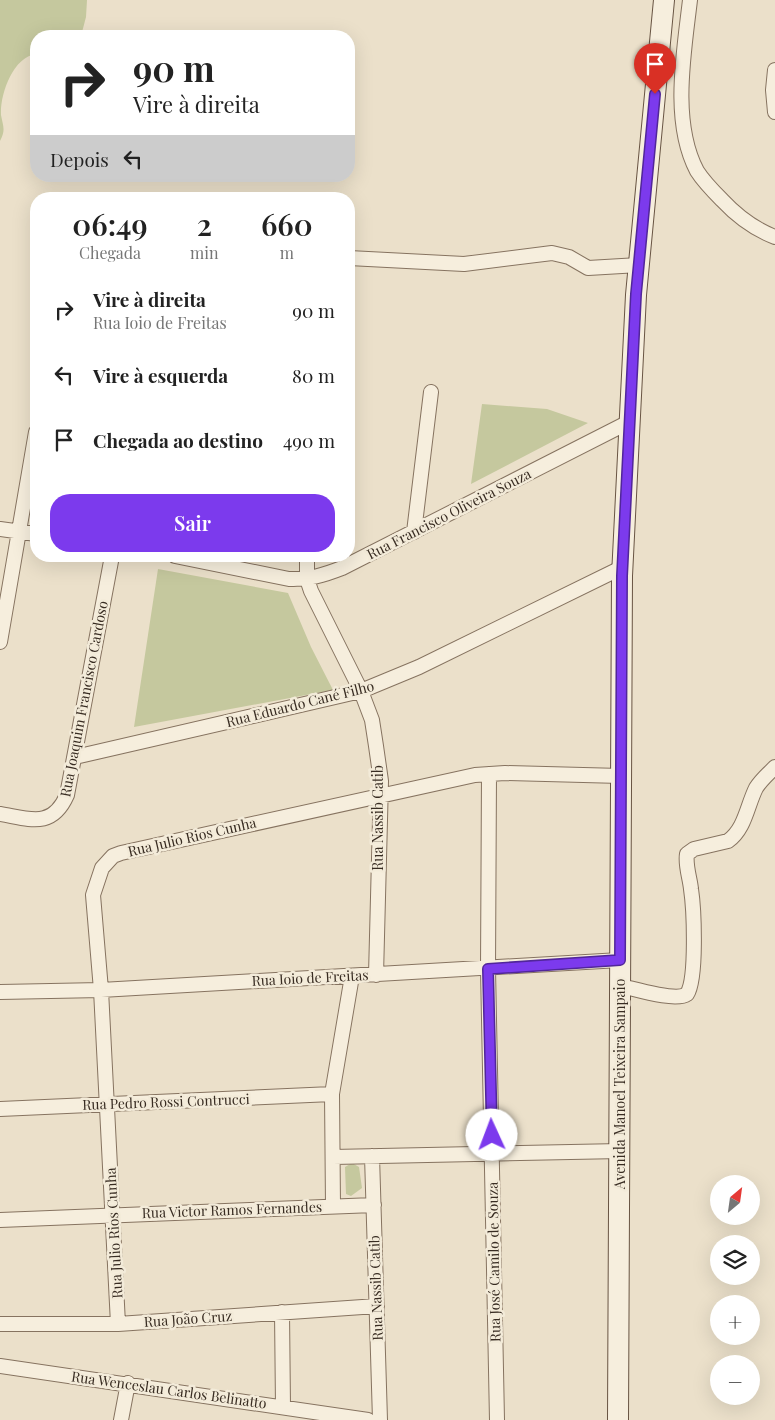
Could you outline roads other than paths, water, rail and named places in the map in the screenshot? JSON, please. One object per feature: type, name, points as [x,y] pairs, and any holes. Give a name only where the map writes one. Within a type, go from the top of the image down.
[{"type":"street","name":"Avenida Manoel Teixeira Sampaio","points":[[618,1420],[623,568],[629,422],[639,265],[664,0]]},
{"type":"street","points":[[690,0],[681,100],[684,126],[697,170],[710,188],[736,214],[755,228],[775,237]]},
{"type":"street","points":[[775,70],[773,90],[775,112]]},
{"type":"street","points":[[355,258],[464,264],[552,253],[569,257],[588,268],[639,265]]},
{"type":"street","points":[[414,532],[431,392]]},
{"type":"street","name":"Rua Francisco Oliveira Souza","points":[[355,562],[629,422]]},
{"type":"street","points":[[0,642],[30,469]]},
{"type":"street","points":[[0,529],[30,533]]},
{"type":"street","name":"Rua Joaquim Francisco Cardoso","points":[[0,814],[45,820],[55,814],[67,795],[111,562]]},
{"type":"street","name":"Rua Francisco Oliveira Souza","points":[[218,562],[266,575],[307,579],[342,568],[354,562]]},
{"type":"street","name":"Rua Nassib Catib","points":[[307,562],[307,579],[314,598],[362,691],[372,720],[381,780],[376,975]]},
{"type":"street","name":"Rua Eduardo Cané Filho","points":[[75,757],[362,691],[419,668],[623,568]]},
{"type":"street","points":[[621,986],[660,995],[679,997],[687,994],[693,977],[693,936],[692,896],[687,854],[694,849],[720,844],[732,838],[741,826],[759,783],[775,768]]},
{"type":"street","name":"Rua Julio Rios Cunha","points":[[118,1324],[108,1104],[93,895],[102,868],[113,856],[455,778],[489,774],[621,776]]},
{"type":"street","name":"Rua José Camilo de Souza","points":[[489,774],[488,969],[497,1420]]},
{"type":"street","name":"Rua Ioio de Freitas","points":[[0,992],[101,990],[620,960]]},
{"type":"street","points":[[333,1206],[332,1094],[352,976]]},
{"type":"street","name":"Rua Pedro Rossi Contrucci","points":[[0,1109],[332,1094]]},
{"type":"street","points":[[333,1157],[621,1151]]},
{"type":"street","name":"Rua Nassib Catib","points":[[372,1156],[380,1420]]},
{"type":"street","name":"Rua Victor Ramos Fernandes","points":[[0,1220],[374,1205]]},
{"type":"street","name":"Rua João Cruz","points":[[0,1324],[118,1324],[377,1306]]},
{"type":"street","points":[[282,1312],[283,1407]]},
{"type":"street","name":"Rua Wenceslau Carlos Belinatto","points":[[0,1366],[368,1420]]},
{"type":"street","points":[[121,1420],[128,1384]]}]
